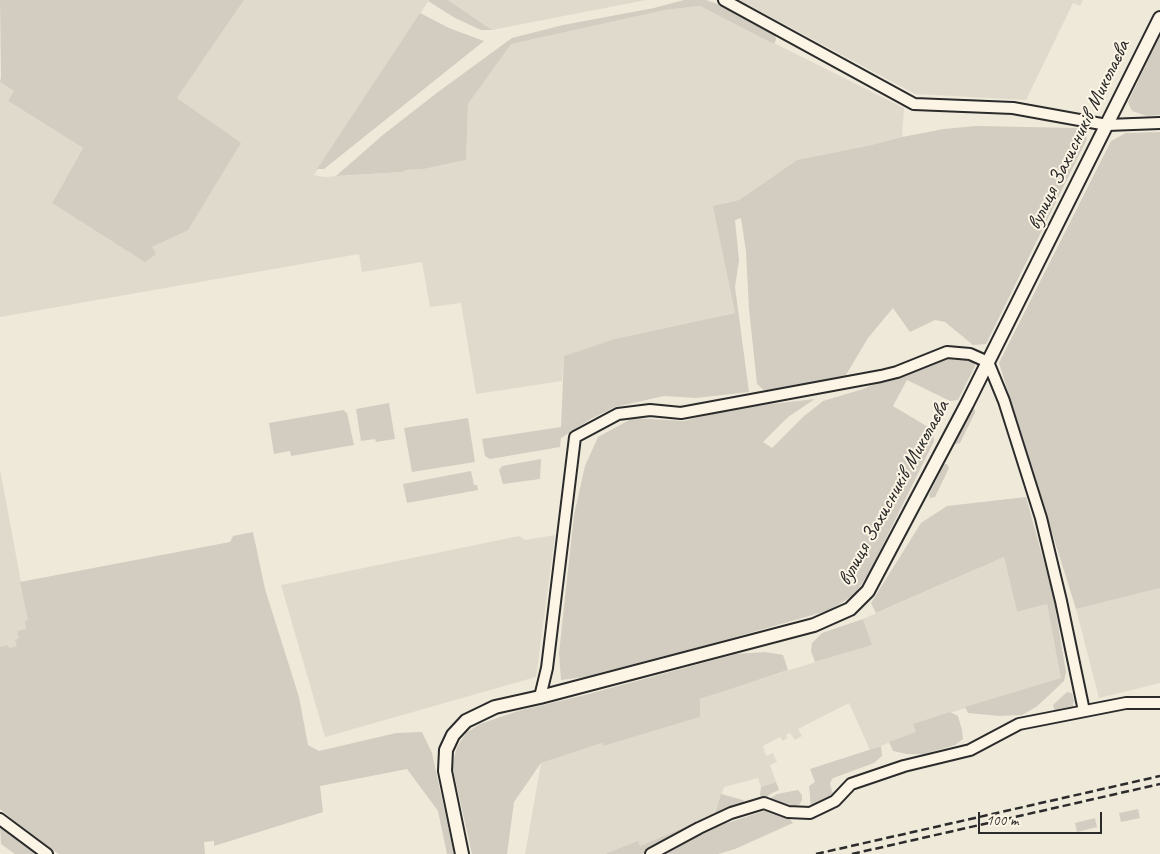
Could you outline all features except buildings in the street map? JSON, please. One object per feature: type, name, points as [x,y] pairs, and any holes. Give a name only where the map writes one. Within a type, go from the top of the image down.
[{"type":"street","points":[[724,0],[914,104],[1013,108],[1107,125],[1160,123]]},
{"type":"street","name":"вулиця Захисників Миколаєва","points":[[462,854],[445,771],[446,750],[453,735],[466,721],[495,707],[540,697],[814,625],[850,609],[868,591],[988,362],[1160,18]]},
{"type":"street","points":[[540,697],[547,668],[575,437],[618,414],[650,410],[681,413],[897,372],[948,352],[970,354],[988,362],[1004,401],[1041,518],[1062,602],[1084,711]]},
{"type":"street","points":[[650,854],[731,813],[764,803],[788,812],[810,813],[835,801],[851,784],[904,766],[970,750],[1019,724],[1126,703],[1160,703]]},
{"type":"street","points":[[0,819],[47,854]]},
{"type":"shaded area","points":[[0,0],[244,0],[177,98],[241,143],[188,230],[152,247],[156,254],[145,262],[52,203],[83,148],[8,101],[14,91],[0,82]]},
{"type":"shaded area","points":[[244,0],[429,0],[314,175],[324,177],[402,172],[466,160],[468,104],[510,44],[665,10],[700,6],[904,108],[902,137],[797,160],[739,200],[714,206],[735,313],[614,339],[564,356],[562,381],[476,394],[461,303],[430,307],[422,262],[362,272],[359,254],[0,317],[0,82],[14,91],[8,101],[83,148],[52,203],[152,247],[188,229],[240,144],[177,98]]},
{"type":"shaded area","points":[[429,0],[448,0],[492,30],[481,30],[455,18]]},
{"type":"shaded area","points":[[448,0],[646,0],[492,30]]},
{"type":"shaded area","points":[[684,0],[706,0],[723,6],[775,34],[776,40],[774,44],[700,6],[665,10],[511,44],[468,104],[466,160],[424,169],[405,170],[403,172],[336,176],[384,134],[512,38],[563,25],[654,8]]},
{"type":"shaded area","points":[[739,0],[1083,0],[1080,6],[1073,3],[1026,100],[915,94]]},
{"type":"shaded area","points":[[420,13],[449,28],[484,41],[324,169],[317,169]]},
{"type":"shaded area","points":[[1160,36],[1160,115],[1147,116],[1132,111],[1128,102]]},
{"type":"shaded area","points":[[976,126],[1076,128],[1085,133],[1087,139],[986,344],[973,345],[945,322],[935,320],[910,332],[893,308],[868,338],[840,385],[766,392],[757,384],[749,309],[746,252],[741,218],[735,220],[739,260],[735,287],[749,392],[696,398],[664,396],[615,407],[589,420],[561,438],[560,447],[490,459],[485,456],[482,439],[561,427],[564,356],[614,339],[735,313],[713,206],[739,200],[797,160],[944,129]]},
{"type":"shaded area","points":[[1160,132],[1160,588],[1076,609],[999,363],[1111,141],[1126,133]]},
{"type":"shaded area","points":[[949,358],[973,360],[975,366],[958,400],[950,401],[907,380],[893,406],[933,430],[934,441],[869,573],[854,595],[830,610],[711,644],[584,677],[561,680],[559,653],[574,515],[585,466],[598,437],[633,418],[684,421],[735,408],[815,399],[788,417],[763,442],[772,448],[803,417],[823,401],[860,390]]},
{"type":"shaded area","points":[[389,403],[395,439],[376,442],[375,439],[361,441],[356,409]]},
{"type":"shaded area","points":[[343,410],[347,413],[354,445],[291,456],[290,451],[274,454],[269,423]]},
{"type":"shaded area","points":[[968,410],[975,410],[975,413],[960,443],[956,444],[954,441]]},
{"type":"shaded area","points":[[468,418],[475,462],[412,472],[404,428]]},
{"type":"shaded area","points":[[541,459],[540,479],[503,484],[499,470],[502,466]]},
{"type":"shaded area","points":[[944,464],[947,464],[949,468],[935,497],[930,498],[929,495]]},
{"type":"shaded area","points":[[0,469],[28,620],[26,629],[19,639],[17,646],[9,648],[8,645],[0,647]]},
{"type":"shaded area","points":[[471,471],[474,485],[477,485],[478,490],[407,503],[403,484]]},
{"type":"shaded area","points":[[1026,497],[1053,595],[1066,672],[1064,681],[1036,707],[1022,715],[999,716],[968,713],[965,707],[1061,678],[1047,604],[1017,612],[1004,557],[876,613],[871,603],[921,523],[947,506]]},
{"type":"shaded area","points":[[253,532],[265,589],[299,697],[308,745],[319,751],[396,733],[422,732],[432,753],[454,854],[447,854],[438,811],[407,769],[320,786],[323,812],[214,846],[214,841],[204,842],[205,854],[59,854],[36,839],[0,809],[0,647],[8,645],[9,648],[17,646],[15,640],[19,638],[17,631],[26,629],[25,621],[28,620],[20,582],[230,542],[233,536]]},
{"type":"shaded area","points":[[555,535],[536,677],[325,737],[281,585],[519,536],[525,540]]},
{"type":"shaded area","points":[[1004,557],[1017,612],[1047,604],[1062,678],[914,724],[916,732],[870,750],[849,703],[798,729],[802,736],[795,740],[790,733],[786,735],[787,738],[783,741],[780,737],[763,746],[766,756],[773,753],[777,762],[770,765],[776,782],[761,787],[758,778],[724,787],[715,814],[640,846],[638,842],[605,854],[525,854],[541,763],[602,743],[604,746],[700,717],[700,699],[871,645],[863,619]]},
{"type":"shaded area","points":[[1160,588],[1160,683],[1099,698],[1076,609]]},
{"type":"shaded area","points":[[863,619],[872,645],[815,662],[811,651],[812,643],[822,633]]},
{"type":"shaded area","points":[[765,652],[783,655],[788,670],[700,699],[700,717],[604,746],[602,743],[541,763],[514,802],[507,854],[472,854],[452,765],[457,747],[466,733],[480,724],[518,711],[736,654]]},
{"type":"shaded area","points":[[1067,692],[1072,693],[1074,701],[1072,710],[1055,712],[1053,705]]},
{"type":"shaded area","points":[[950,712],[958,716],[962,730],[963,739],[955,745],[924,754],[907,754],[893,751],[889,742],[916,732],[913,724]]},
{"type":"shaded area","points":[[881,746],[882,756],[874,763],[833,778],[830,783],[833,795],[828,801],[811,808],[809,786],[815,782],[810,769]]},
{"type":"shaded area","points":[[776,782],[779,790],[770,794],[765,799],[760,795],[761,787]]},
{"type":"shaded area","points":[[798,790],[802,795],[799,805],[788,806],[771,801],[771,798],[777,794]]},
{"type":"shaded area","points":[[721,794],[743,800],[745,803],[642,854],[605,854],[638,841],[640,846],[715,814]]},
{"type":"shaded area","points":[[1138,809],[1140,818],[1121,822],[1119,813]]},
{"type":"shaded area","points":[[767,810],[787,816],[793,823],[735,849],[718,854],[667,854],[706,830]]},
{"type":"shaded area","points":[[1095,818],[1097,827],[1077,832],[1075,823]]},
{"type":"shaded area","points":[[0,825],[37,854],[15,854],[1,844]]},
{"type":"railway","points":[[816,854],[1160,776]]},
{"type":"railway","points":[[852,854],[1160,784]]}]
